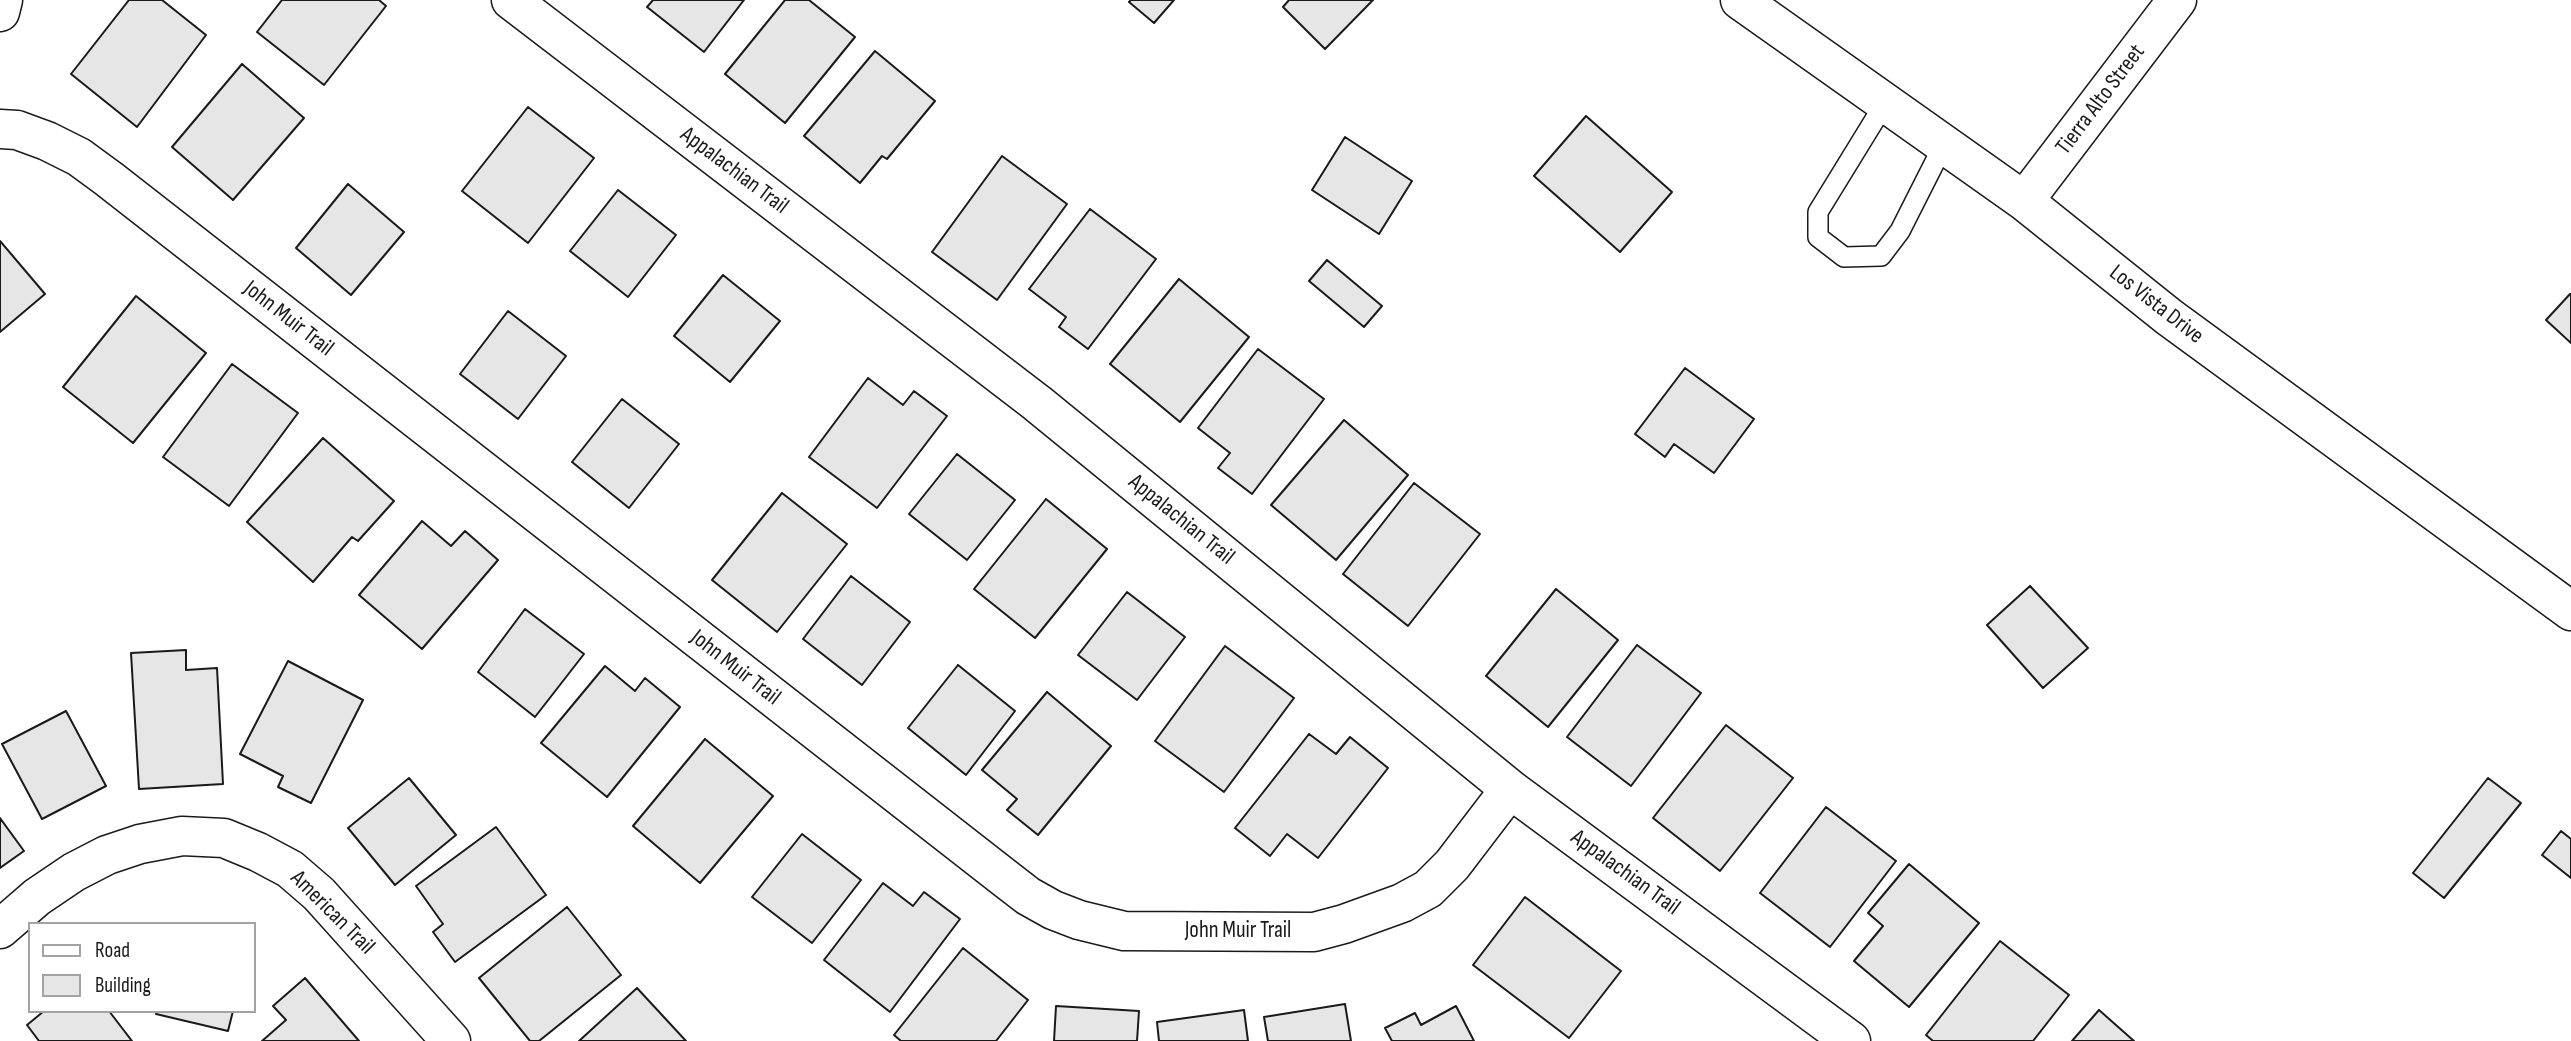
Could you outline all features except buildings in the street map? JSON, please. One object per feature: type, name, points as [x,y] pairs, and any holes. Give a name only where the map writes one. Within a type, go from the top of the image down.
[{"type":"street","points":[[0,12],[3,0]]},
{"type":"street","name":"Appalachian Trail","points":[[511,0],[1037,403],[1510,789],[1851,1041]]},
{"type":"street","name":"Los Vista Drive","points":[[1740,0],[2024,201],[2169,317],[2571,611]]},
{"type":"street","name":"Tierra Alto Street","points":[[2024,201],[2177,0]]},
{"type":"street","name":"John Muir Trail","points":[[0,129],[18,130],[47,141],[79,157],[109,179],[995,871],[1028,896],[1053,910],[1079,920],[1124,931],[1314,932],[1402,903],[1428,889],[1452,866],[1510,789]]},
{"type":"street","name":"American Trail","points":[[0,929],[46,891],[74,872],[107,855],[140,844],[182,836],[224,838],[290,869],[319,894],[451,1041]]},
{"type":"lane","points":[[1885,103],[1818,212],[1818,237],[1844,257],[1881,256],[1900,231],[1944,144]]}]
